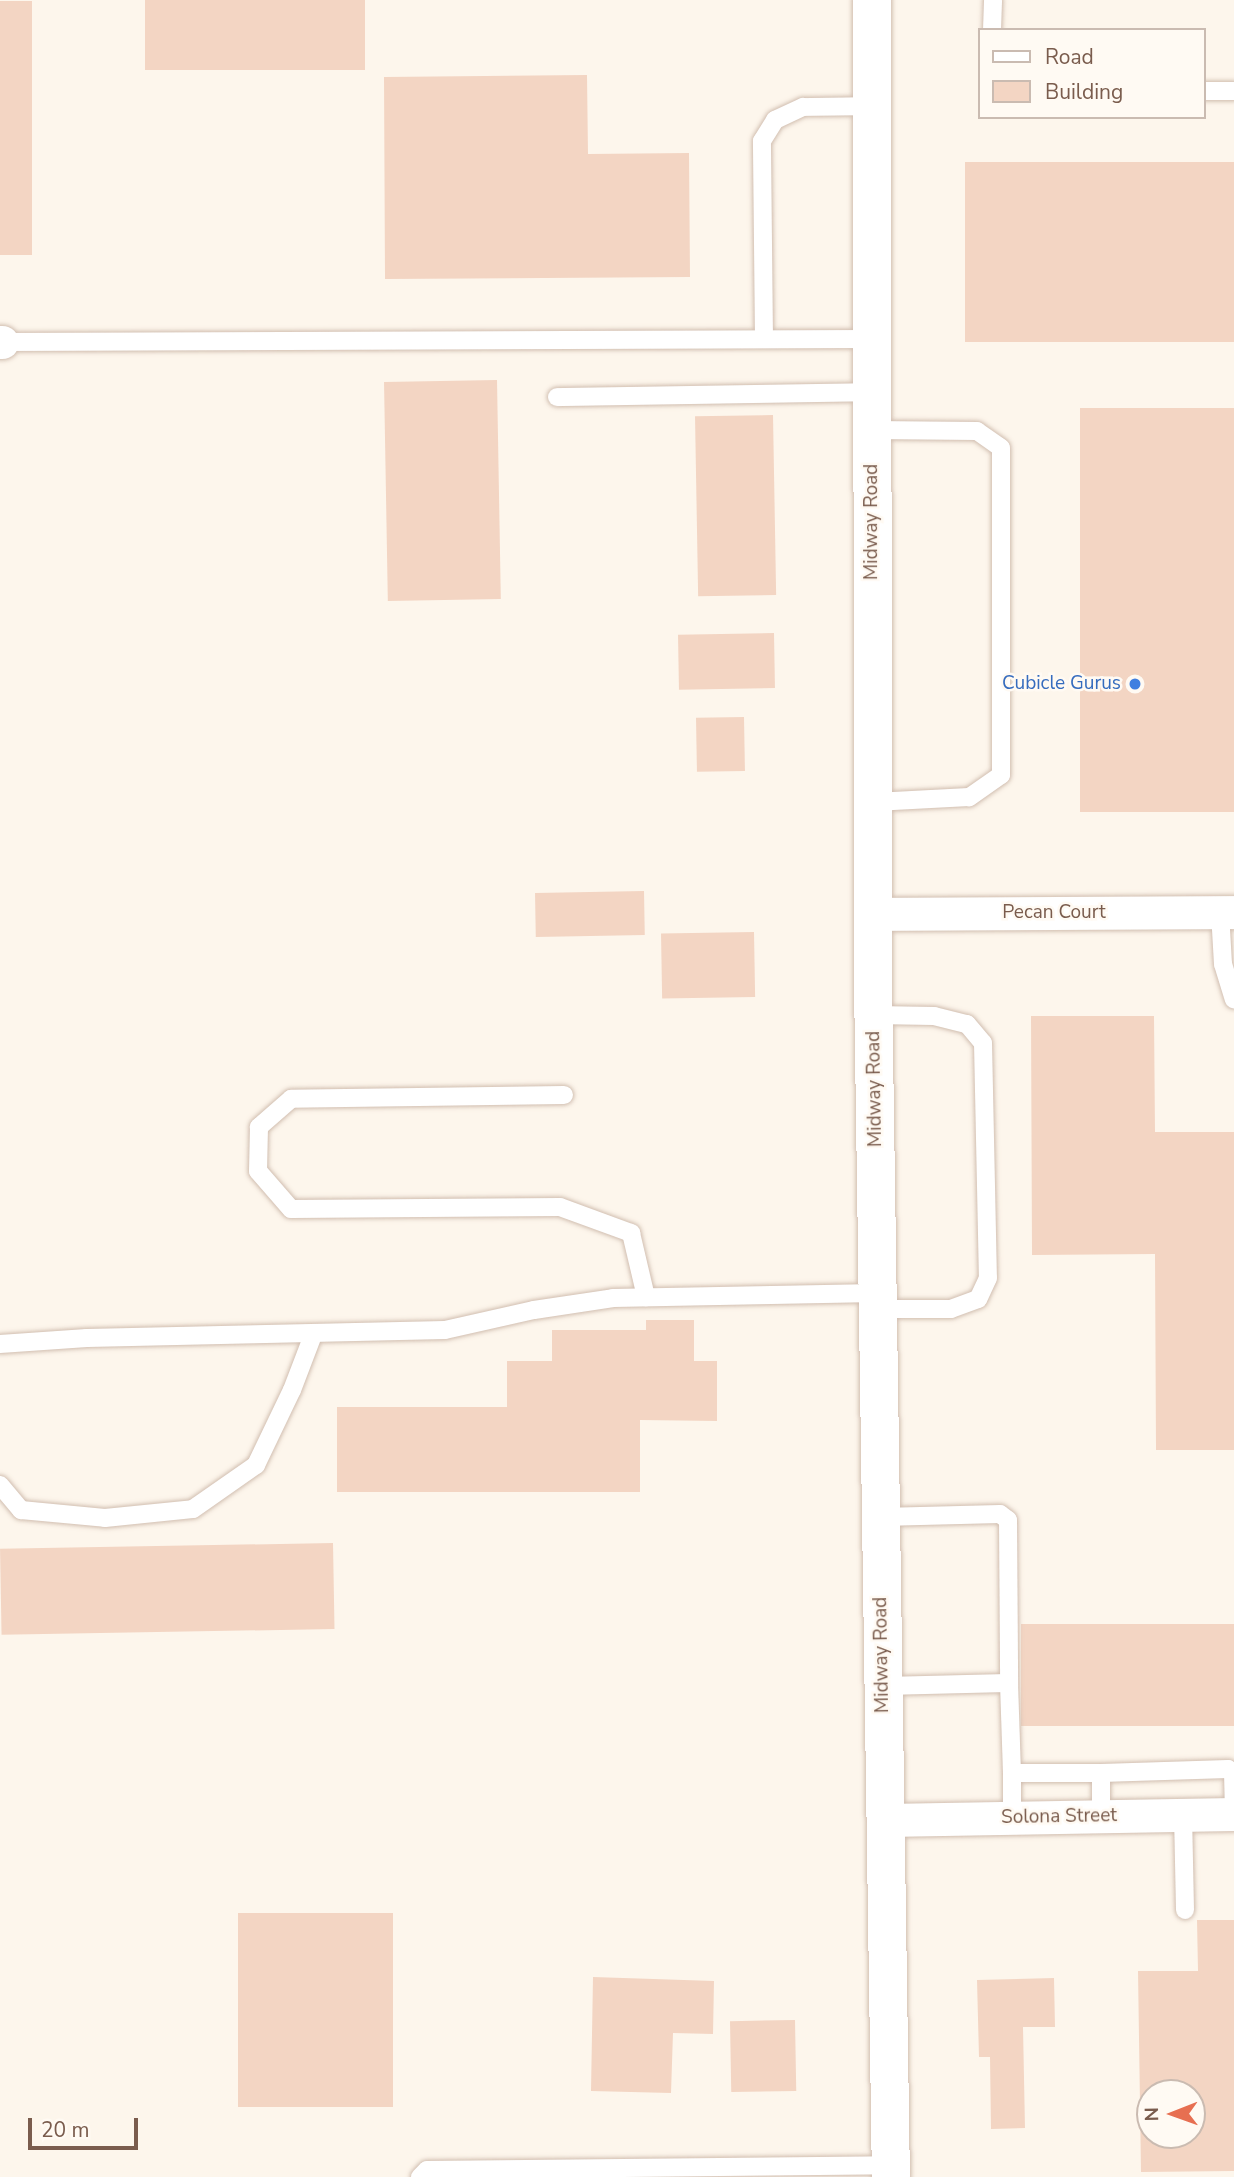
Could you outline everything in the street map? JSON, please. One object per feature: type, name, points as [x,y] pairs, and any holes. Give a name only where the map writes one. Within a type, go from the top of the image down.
[{"type":"main road","name":"Midway Road","points":[[872,0],[874,1015],[891,2171]]},
{"type":"street","name":"Pecan Court","points":[[874,914],[1227,912]]},
{"type":"street","name":"Solona Street","points":[[885,1820],[1234,1814]]},
{"type":"lane","points":[[992,28],[993,0]]},
{"type":"lane","points":[[1206,91],[1234,91]]},
{"type":"lane","points":[[764,339],[762,141],[775,120],[803,107],[872,106]]},
{"type":"lane","points":[[1,342],[872,339]]},
{"type":"lane","points":[[557,397],[872,392]]},
{"type":"lane","points":[[872,430],[977,432],[1001,448],[1001,775],[970,797],[874,802]]},
{"type":"lane","points":[[1227,912],[1223,964],[1234,999]]},
{"type":"lane","points":[[0,1344],[88,1338],[445,1330],[534,1310],[613,1297],[877,1301],[951,1309],[978,1299],[988,1278],[983,1043],[967,1024],[934,1016],[874,1015]]},
{"type":"lane","points":[[564,1095],[291,1099],[258,1127],[258,1171],[290,1209],[560,1207],[631,1233],[646,1297]]},
{"type":"lane","points":[[0,1485],[21,1510],[105,1518],[193,1509],[256,1465],[292,1390],[313,1335]]},
{"type":"lane","points":[[881,1517],[1000,1514],[1008,1520],[1012,1817]]},
{"type":"lane","points":[[883,1686],[1009,1683]]},
{"type":"lane","points":[[1012,1773],[1228,1769],[1233,1772],[1234,1814]]},
{"type":"lane","points":[[1101,1773],[1101,1816]]},
{"type":"lane","points":[[1183,1814],[1185,1910]]},
{"type":"lane","points":[[420,2177],[427,2170],[891,2171]]},
{"type":"building","points":[[145,0],[365,0],[365,70],[145,70]]},
{"type":"building","points":[[0,1],[32,1],[32,255],[0,255]]},
{"type":"building","points":[[587,75],[588,154],[689,153],[690,277],[385,279],[384,77]]},
{"type":"building","points":[[965,162],[1234,162],[1234,342],[965,342]]},
{"type":"building","points":[[497,380],[501,599],[388,601],[384,382]]},
{"type":"building","points":[[1080,408],[1234,408],[1234,812],[1080,812]]},
{"type":"building","points":[[773,415],[776,595],[698,596],[695,416]]},
{"type":"building","points":[[774,633],[775,688],[679,690],[678,635]]},
{"type":"building","points":[[744,717],[745,771],[697,772],[696,718]]},
{"type":"building","points":[[644,891],[645,935],[536,937],[535,893]]},
{"type":"building","points":[[754,932],[755,997],[662,999],[661,934]]},
{"type":"building","points":[[1031,1016],[1154,1016],[1155,1132],[1234,1132],[1234,1450],[1156,1450],[1155,1254],[1032,1255]]},
{"type":"building","points":[[646,1320],[694,1320],[694,1361],[717,1361],[717,1421],[640,1420],[640,1492],[337,1492],[337,1407],[507,1407],[507,1361],[552,1361],[552,1330],[646,1330]]},
{"type":"building","points":[[333,1543],[335,1629],[2,1635],[0,1549]]},
{"type":"building","points":[[1021,1624],[1234,1624],[1234,1726],[1021,1726]]},
{"type":"building","points":[[238,1913],[393,1913],[393,2107],[238,2107]]},
{"type":"building","points":[[1197,1920],[1234,1920],[1234,2171],[1141,2172],[1141,2149],[1206,2149],[1206,2079],[1140,2079],[1138,1971],[1198,1971]]},
{"type":"building","points":[[593,1977],[714,1981],[713,2034],[673,2033],[671,2093],[591,2091]]},
{"type":"building","points":[[1054,1978],[1055,2027],[1023,2027],[1025,2128],[991,2129],[990,2057],[979,2057],[977,1980]]},
{"type":"building","points":[[795,2020],[796,2091],[731,2092],[730,2021]]},
{"type":"place","name":"Cubicle Gurus","points":[[1135,684]]}]
